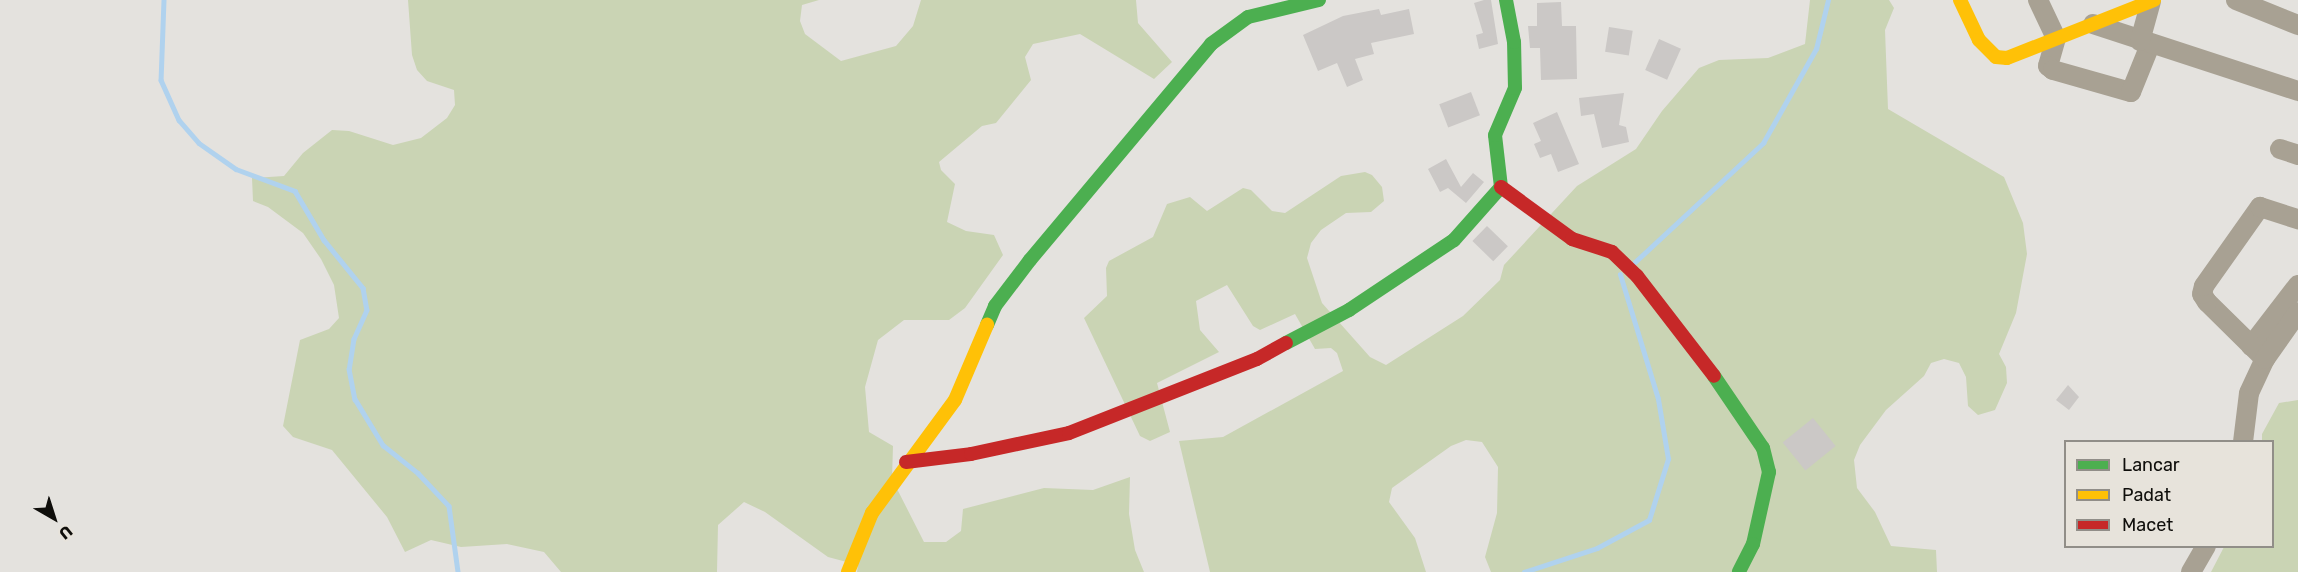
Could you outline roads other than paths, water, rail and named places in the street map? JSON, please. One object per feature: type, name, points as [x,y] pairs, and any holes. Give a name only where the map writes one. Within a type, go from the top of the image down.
[{"type":"street","points":[[848,572],[872,513],[906,462],[966,382],[995,306],[1004,293],[1210,44],[1248,17],[1319,0]]},
{"type":"street","points":[[1506,0],[1514,42],[1515,88],[1495,135],[1501,187],[1572,239],[1612,252],[1637,276],[1724,389],[1763,448],[1769,472],[1765,501],[1753,544],[1739,572]]},
{"type":"street","points":[[1960,0],[1979,40],[1996,57],[2007,58],[2056,38],[2093,24],[2121,6],[2153,1],[2134,91],[2126,93],[2049,68],[2056,38],[2038,0]]},
{"type":"street","points":[[2236,0],[2260,4],[2298,25]]},
{"type":"street","points":[[2093,24],[2145,43],[2298,91]]},
{"type":"street","points":[[906,462],[971,454],[1069,433],[1257,359],[1349,309],[1454,240],[1501,187]]},
{"type":"street","points":[[2258,352],[2207,302],[2202,294],[2204,286],[2260,207],[2298,219]]},
{"type":"street","points":[[2243,440],[2249,393],[2258,352],[2298,285]]},
{"type":"street","points":[[2258,352],[2298,312]]},
{"type":"street","points":[[2191,572],[2205,548]]},
{"type":"waterway","points":[[164,0],[161,80],[179,120],[199,143],[236,169],[295,191],[324,240],[363,288],[367,310],[354,339],[349,369],[355,399],[383,445],[418,473],[449,506],[458,572]]},
{"type":"waterway","points":[[1635,262],[1763,143],[1816,49],[1828,0]]},
{"type":"waterway","points":[[1524,572],[1597,548],[1649,520],[1668,459],[1658,399],[1620,275]]}]
